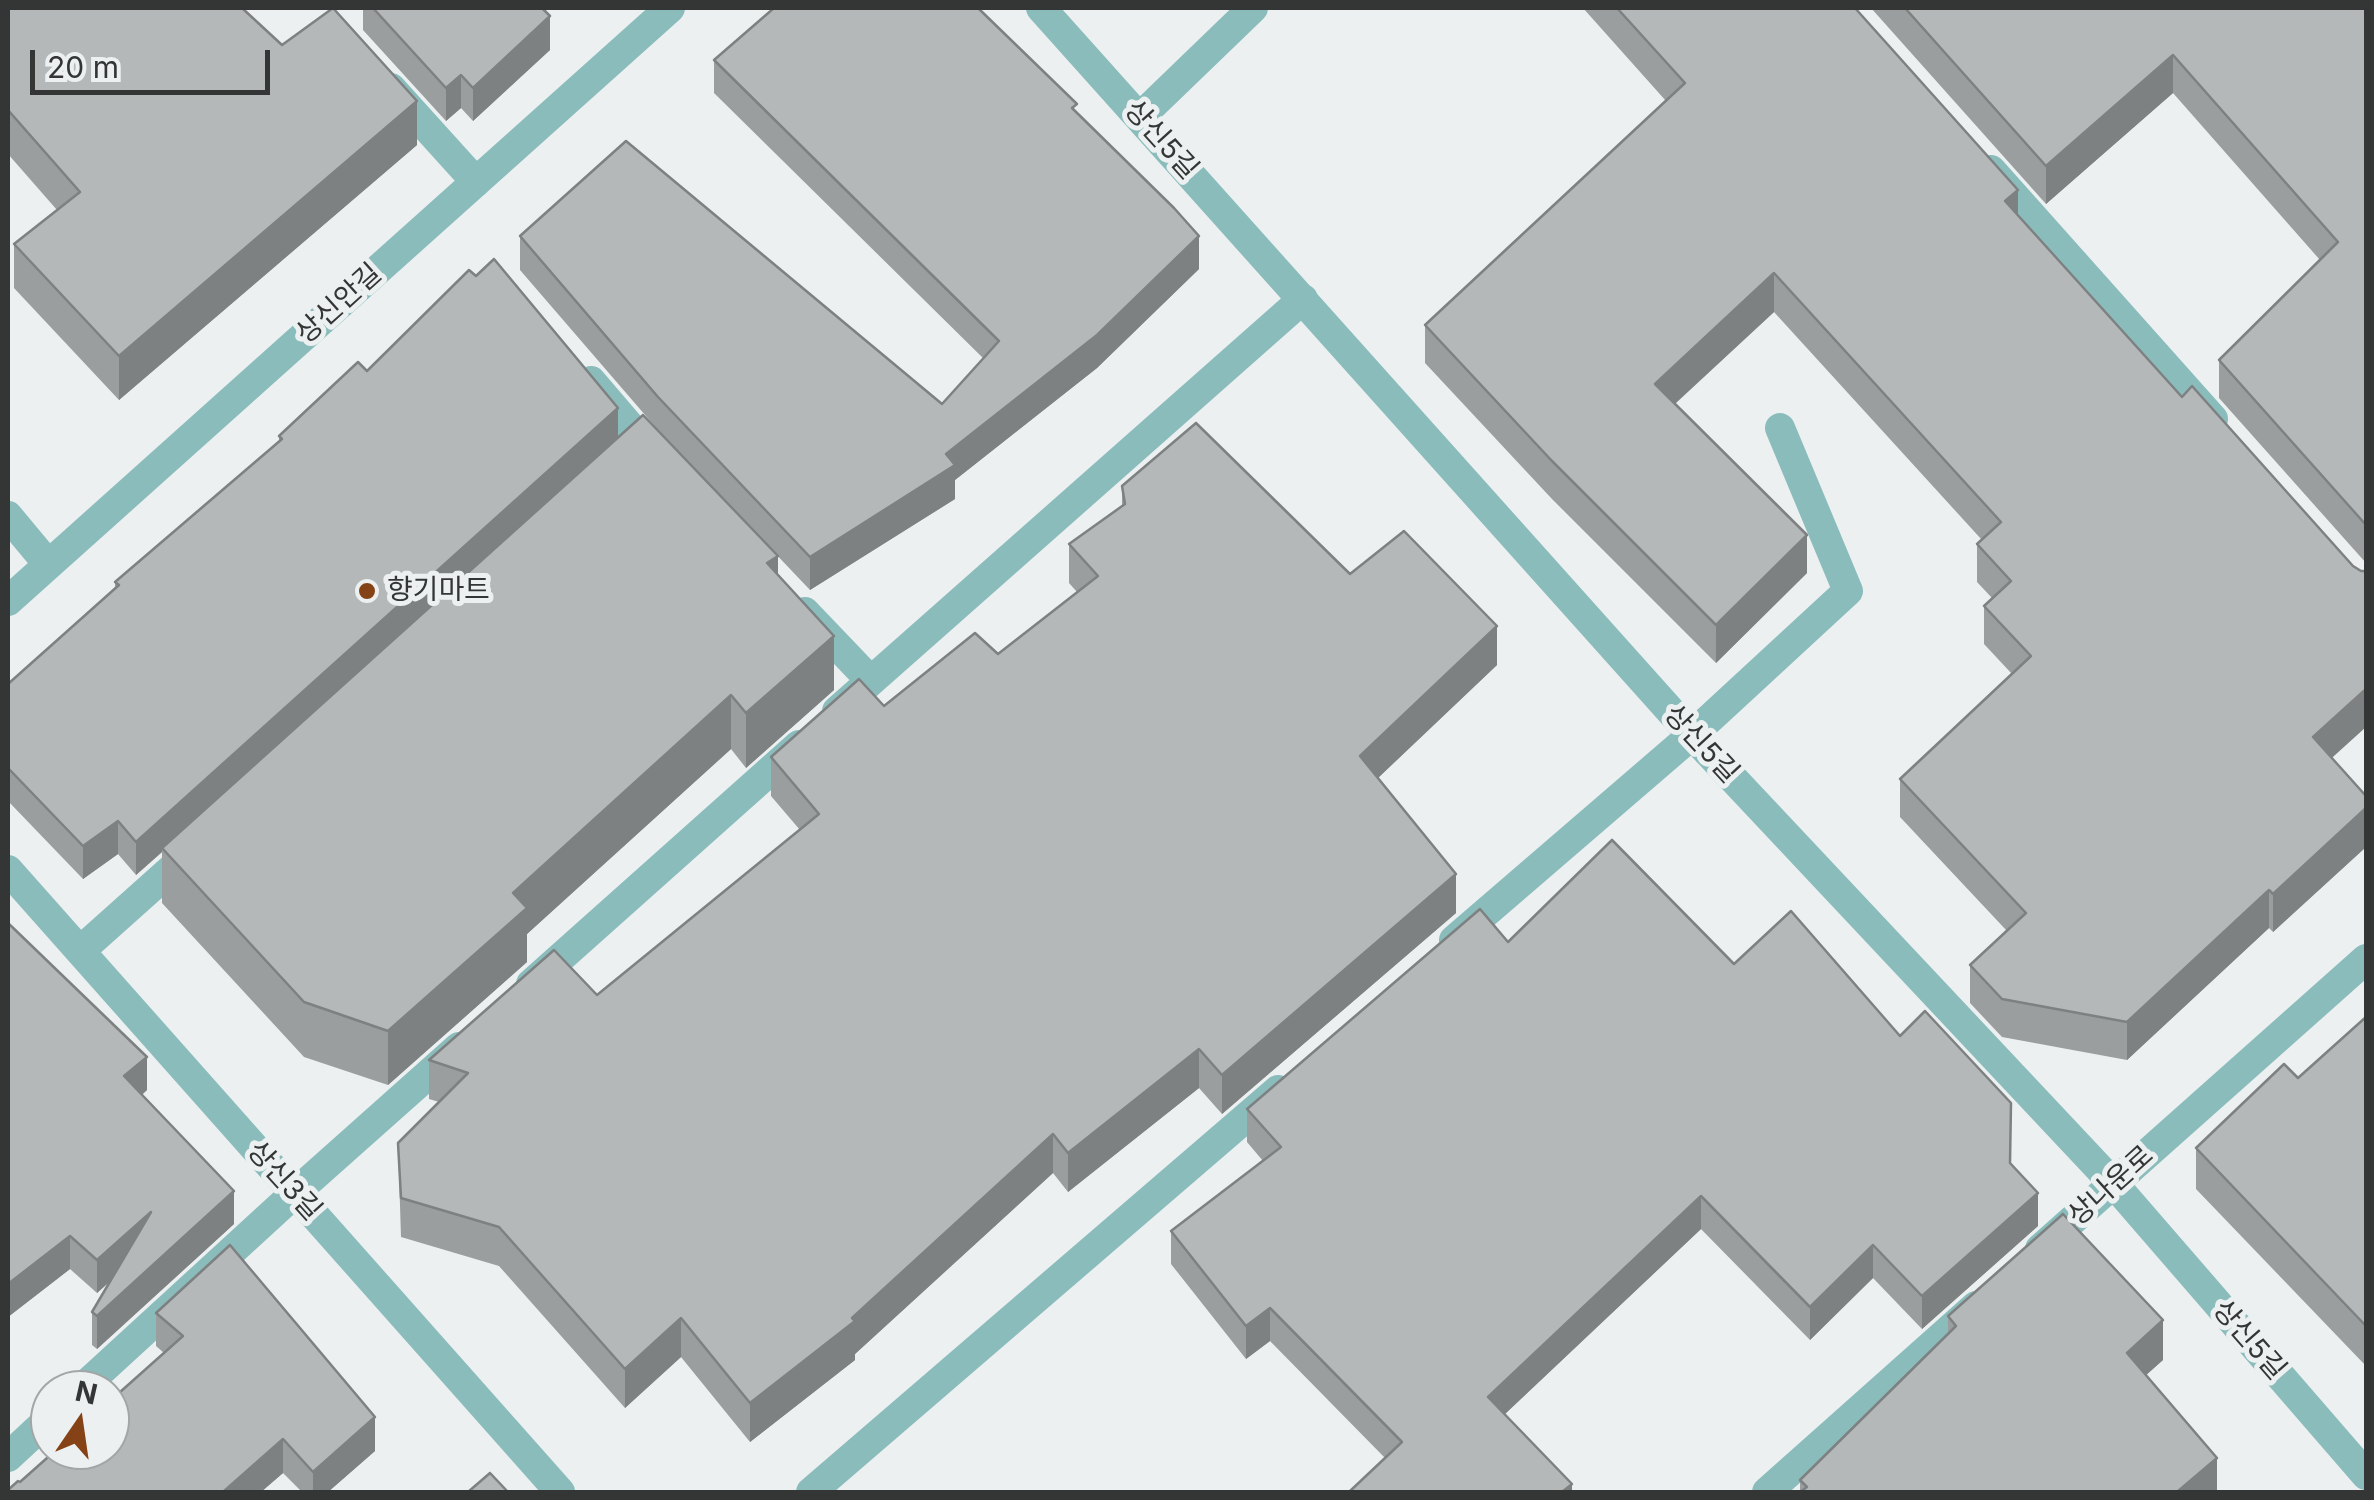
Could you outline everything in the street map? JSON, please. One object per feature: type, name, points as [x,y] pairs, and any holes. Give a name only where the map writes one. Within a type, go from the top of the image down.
[{"type":"street","name":"상신안길","points":[[8,600],[670,8]]},
{"type":"street","name":"상신5길","points":[[1042,8],[1692,735],[2114,1184],[2366,1475]]},
{"type":"street","points":[[1140,117],[1253,8]]},
{"type":"street","points":[[371,66],[476,182]]},
{"type":"street","points":[[1976,153],[2236,445]]},
{"type":"street","points":[[516,996],[1303,299]]},
{"type":"street","points":[[572,358],[651,450],[615,470]]},
{"type":"street","points":[[1438,953],[1692,735],[1848,591],[1780,428]]},
{"type":"street","points":[[8,516],[48,564]]},
{"type":"street","points":[[791,597],[871,681]]},
{"type":"street","points":[[80,952],[213,831]]},
{"type":"street","name":"상신3길","points":[[8,870],[560,1492]]},
{"type":"street","name":"상나운로","points":[[1766,1492],[2366,958]]},
{"type":"street","points":[[102,1370],[487,1022]]},
{"type":"street","points":[[810,1492],[1304,1069]]},
{"type":"street","points":[[8,1457],[30,1437]]},
{"type":"building","points":[[8,8],[242,8],[282,45],[333,8],[417,101],[119,356],[14,244],[80,192],[8,110]]},
{"type":"building","points":[[373,8],[542,8],[550,16],[473,88],[461,75],[446,88]]},
{"type":"building","points":[[774,8],[978,8],[1077,104],[1072,108],[1199,236],[1097,335],[946,454],[955,465],[810,557],[658,397],[520,236],[626,141],[942,404],[999,341],[714,60]]},
{"type":"building","points":[[1617,8],[1855,8],[2018,190],[2005,201],[2182,397],[2192,386],[2353,566],[2366,571],[2366,689],[2313,737],[2366,796],[2366,808],[2273,894],[2269,890],[2127,1022],[2002,999],[1970,965],[2026,913],[1900,779],[2031,656],[1984,606],[2011,581],[1977,544],[2001,522],[1774,273],[1655,384],[1807,535],[1716,625],[1552,461],[1425,325],[1685,83]]},
{"type":"building","points":[[1905,8],[2366,8],[2366,525],[2219,360],[2338,242],[2173,55],[2046,166]]},
{"type":"building","points":[[494,259],[618,408],[136,842],[118,821],[83,846],[8,768],[8,684],[119,585],[115,582],[282,439],[279,436],[358,362],[367,371],[469,270],[476,276]]},
{"type":"building","points":[[643,415],[778,556],[767,563],[834,636],[746,713],[731,695],[513,893],[527,908],[388,1031],[304,1002],[162,848]]},
{"type":"building","points":[[1196,423],[1350,574],[1404,531],[1497,626],[1360,756],[1456,874],[1222,1075],[1199,1049],[1068,1153],[1053,1134],[852,1318],[855,1321],[750,1403],[681,1318],[625,1369],[499,1227],[401,1198],[398,1143],[468,1073],[429,1060],[554,950],[597,995],[819,814],[771,757],[859,679],[884,706],[975,633],[998,654],[1098,576],[1069,544],[1125,504],[1122,486]]},
{"type":"building","points":[[1612,840],[1734,964],[1791,911],[1900,1036],[1925,1011],[2011,1103],[2010,1163],[2038,1193],[1922,1296],[1873,1245],[1810,1307],[1701,1196],[1488,1397],[1572,1484],[1562,1492],[1349,1492],[1402,1442],[1270,1308],[1246,1326],[1171,1231],[1281,1147],[1247,1109],[1480,909],[1508,942]]},
{"type":"building","points":[[8,923],[147,1057],[124,1076],[234,1191],[97,1316],[92,1312],[151,1212],[97,1260],[70,1236],[8,1284]]},
{"type":"building","points":[[2366,1017],[2366,1326],[2196,1148],[2284,1064],[2298,1078]]},
{"type":"building","points":[[2063,1214],[2163,1320],[2127,1353],[2217,1458],[2177,1492],[1800,1492],[1807,1487],[1800,1480],[1956,1326],[1948,1316]]},
{"type":"building","points":[[230,1245],[375,1417],[313,1472],[283,1439],[223,1492],[8,1492],[34,1470],[130,1470],[130,1383],[183,1336],[156,1313]]},
{"type":"building","points":[[490,1473],[508,1492],[468,1492]]},
{"type":"place","name":"향기마트","points":[[367,591]]}]
